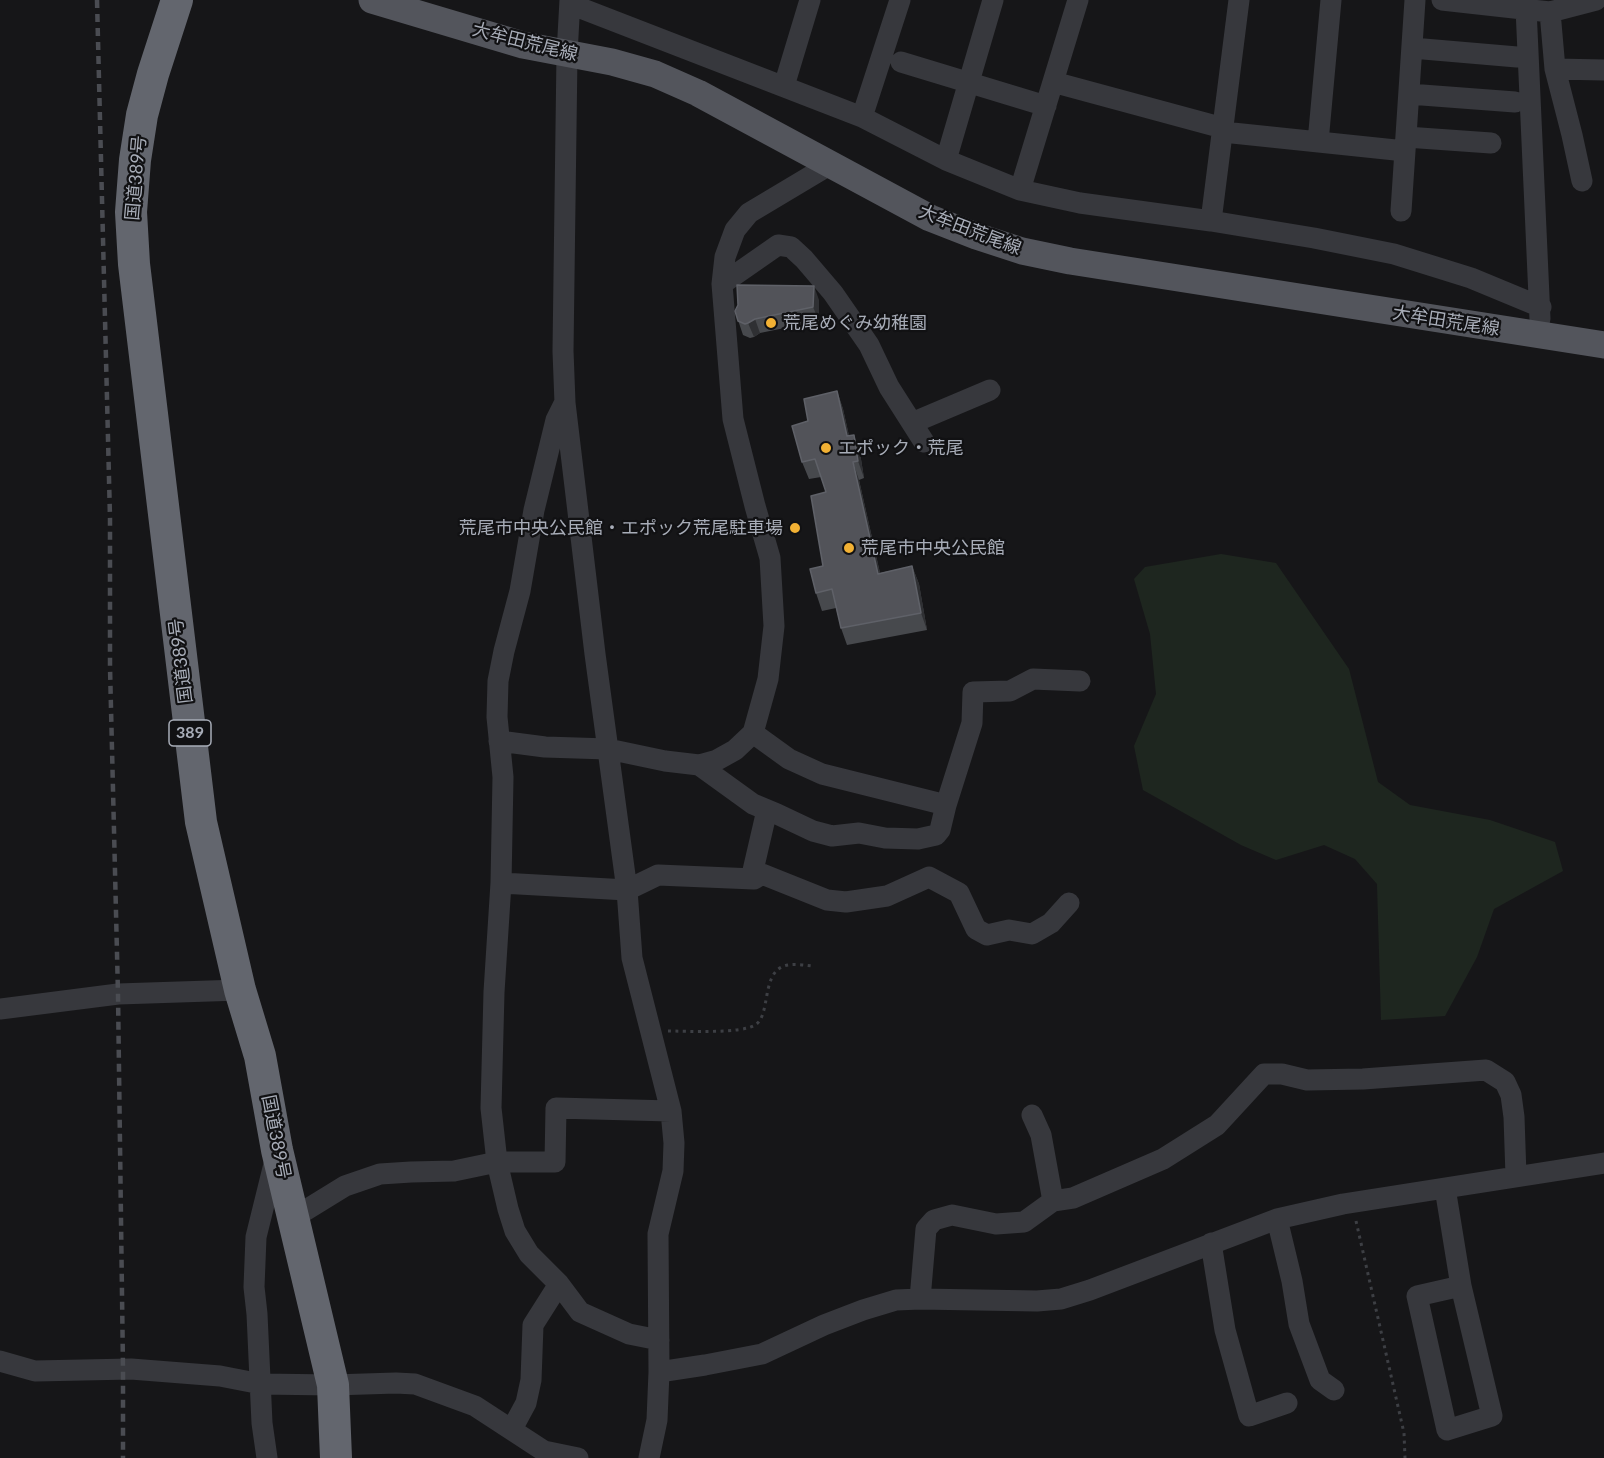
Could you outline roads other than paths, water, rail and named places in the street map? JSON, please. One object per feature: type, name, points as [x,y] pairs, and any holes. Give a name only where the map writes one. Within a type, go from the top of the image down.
[{"type":"highway","name":"国道389号","points":[[177,0],[142,115],[135,160],[131,212],[134,264],[201,822],[240,990],[260,1056],[277,1150],[333,1385],[336,1458]]},
{"type":"main road","name":"大牟田荒尾線","points":[[372,0],[523,45],[612,62],[655,74],[698,93],[930,218],[1022,251],[1082,263],[1604,345]]},
{"type":"street","points":[[784,86],[810,0]]},
{"type":"street","points":[[862,117],[900,0]]},
{"type":"street","points":[[946,160],[993,0]]},
{"type":"street","points":[[1020,190],[1078,0]]},
{"type":"street","points":[[1211,221],[1239,0]]},
{"type":"street","points":[[1318,142],[1331,0]]},
{"type":"street","points":[[1401,211],[1415,0]]},
{"type":"street","points":[[1442,0],[1550,12],[1596,0]]},
{"type":"street","points":[[649,1458],[657,1420],[659,1372],[658,1234],[673,1171],[674,1143],[671,1111],[632,958],[627,890],[565,403],[563,351],[567,54],[570,2],[862,117],[946,160],[1020,190],[1080,203],[1211,221],[1394,254],[1471,278],[1541,306]]},
{"type":"street","points":[[1526,8],[1541,306],[1540,336]]},
{"type":"street","points":[[1550,12],[1555,69],[1582,181]]},
{"type":"street","points":[[1412,48],[1517,57]]},
{"type":"street","points":[[901,62],[1046,106]]},
{"type":"street","points":[[1555,69],[1604,70]]},
{"type":"street","points":[[1053,82],[1223,130],[1318,142],[1491,143]]},
{"type":"street","points":[[1409,94],[1515,102]]},
{"type":"street","points":[[499,741],[545,747],[608,749],[665,761],[699,765],[717,760],[735,750],[753,733],[768,679],[774,626],[770,558],[733,419],[722,284],[725,257],[735,230],[749,213],[831,164]]},
{"type":"street","points":[[722,284],[778,245],[791,248],[804,259],[833,293],[869,345],[889,387],[924,442]]},
{"type":"street","points":[[912,423],[990,390]]},
{"type":"street","points":[[565,403],[556,420],[534,510],[520,591],[500,671],[497,717],[503,777],[501,883],[491,1108],[497,1162],[508,1209],[514,1231],[529,1254],[559,1284],[580,1312],[629,1334],[660,1340]]},
{"type":"street","points":[[699,765],[753,804],[813,831],[832,836],[860,834],[885,838],[918,839],[936,835],[940,830],[972,723],[973,692],[1010,691],[1033,679],[1080,681]]},
{"type":"street","points":[[753,733],[789,759],[822,774],[946,806]]},
{"type":"street","points":[[751,879],[767,810]]},
{"type":"street","points":[[501,883],[627,890],[658,875],[754,879],[762,874],[827,900],[846,902],[887,896],[929,877],[959,894],[976,929],[987,935],[1009,930],[1032,934],[1050,923],[1069,903]]},
{"type":"street","points":[[0,1009],[118,994],[240,990]]},
{"type":"street","points":[[920,1299],[926,1229],[934,1220],[952,1215],[996,1224],[1024,1222],[1053,1201],[1073,1198],[1163,1159],[1217,1125],[1264,1074],[1282,1074],[1307,1080],[1363,1079],[1486,1070],[1505,1082],[1510,1095],[1514,1117],[1516,1176]]},
{"type":"street","points":[[293,1218],[345,1186],[380,1174],[454,1172],[497,1162],[555,1162],[556,1108],[671,1111]]},
{"type":"street","points":[[1032,1115],[1041,1135],[1053,1201]]},
{"type":"street","points":[[267,1458],[262,1423],[254,1287],[256,1238],[277,1150]]},
{"type":"street","points":[[659,1372],[762,1354],[824,1325],[896,1300],[1037,1301],[1061,1299],[1277,1219],[1343,1204],[1604,1163]]},
{"type":"street","points":[[1445,1188],[1461,1286],[1492,1416],[1447,1430],[1417,1296],[1461,1286]]},
{"type":"street","points":[[1277,1219],[1292,1281],[1299,1324],[1320,1380],[1334,1389]]},
{"type":"street","points":[[1211,1244],[1225,1330],[1249,1416],[1287,1402]]},
{"type":"street","points":[[512,1429],[526,1402],[531,1380],[533,1325],[559,1284]]},
{"type":"street","points":[[0,1361],[35,1371],[131,1369],[220,1376],[261,1384],[415,1384],[475,1406],[544,1451],[578,1458]]},
{"type":"railway","points":[[97,0],[110,518],[110,667],[118,994],[123,1458]]},
{"type":"place","name":"荒尾めぐみ幼稚園","points":[[771,323]]},
{"type":"place","name":"エポック・荒尾","points":[[826,448]]},
{"type":"place","name":"荒尾市中央公民館・エポック荒尾駐車場","points":[[795,528]]},
{"type":"place","name":"荒尾市中央公民館","points":[[849,548]]}]
